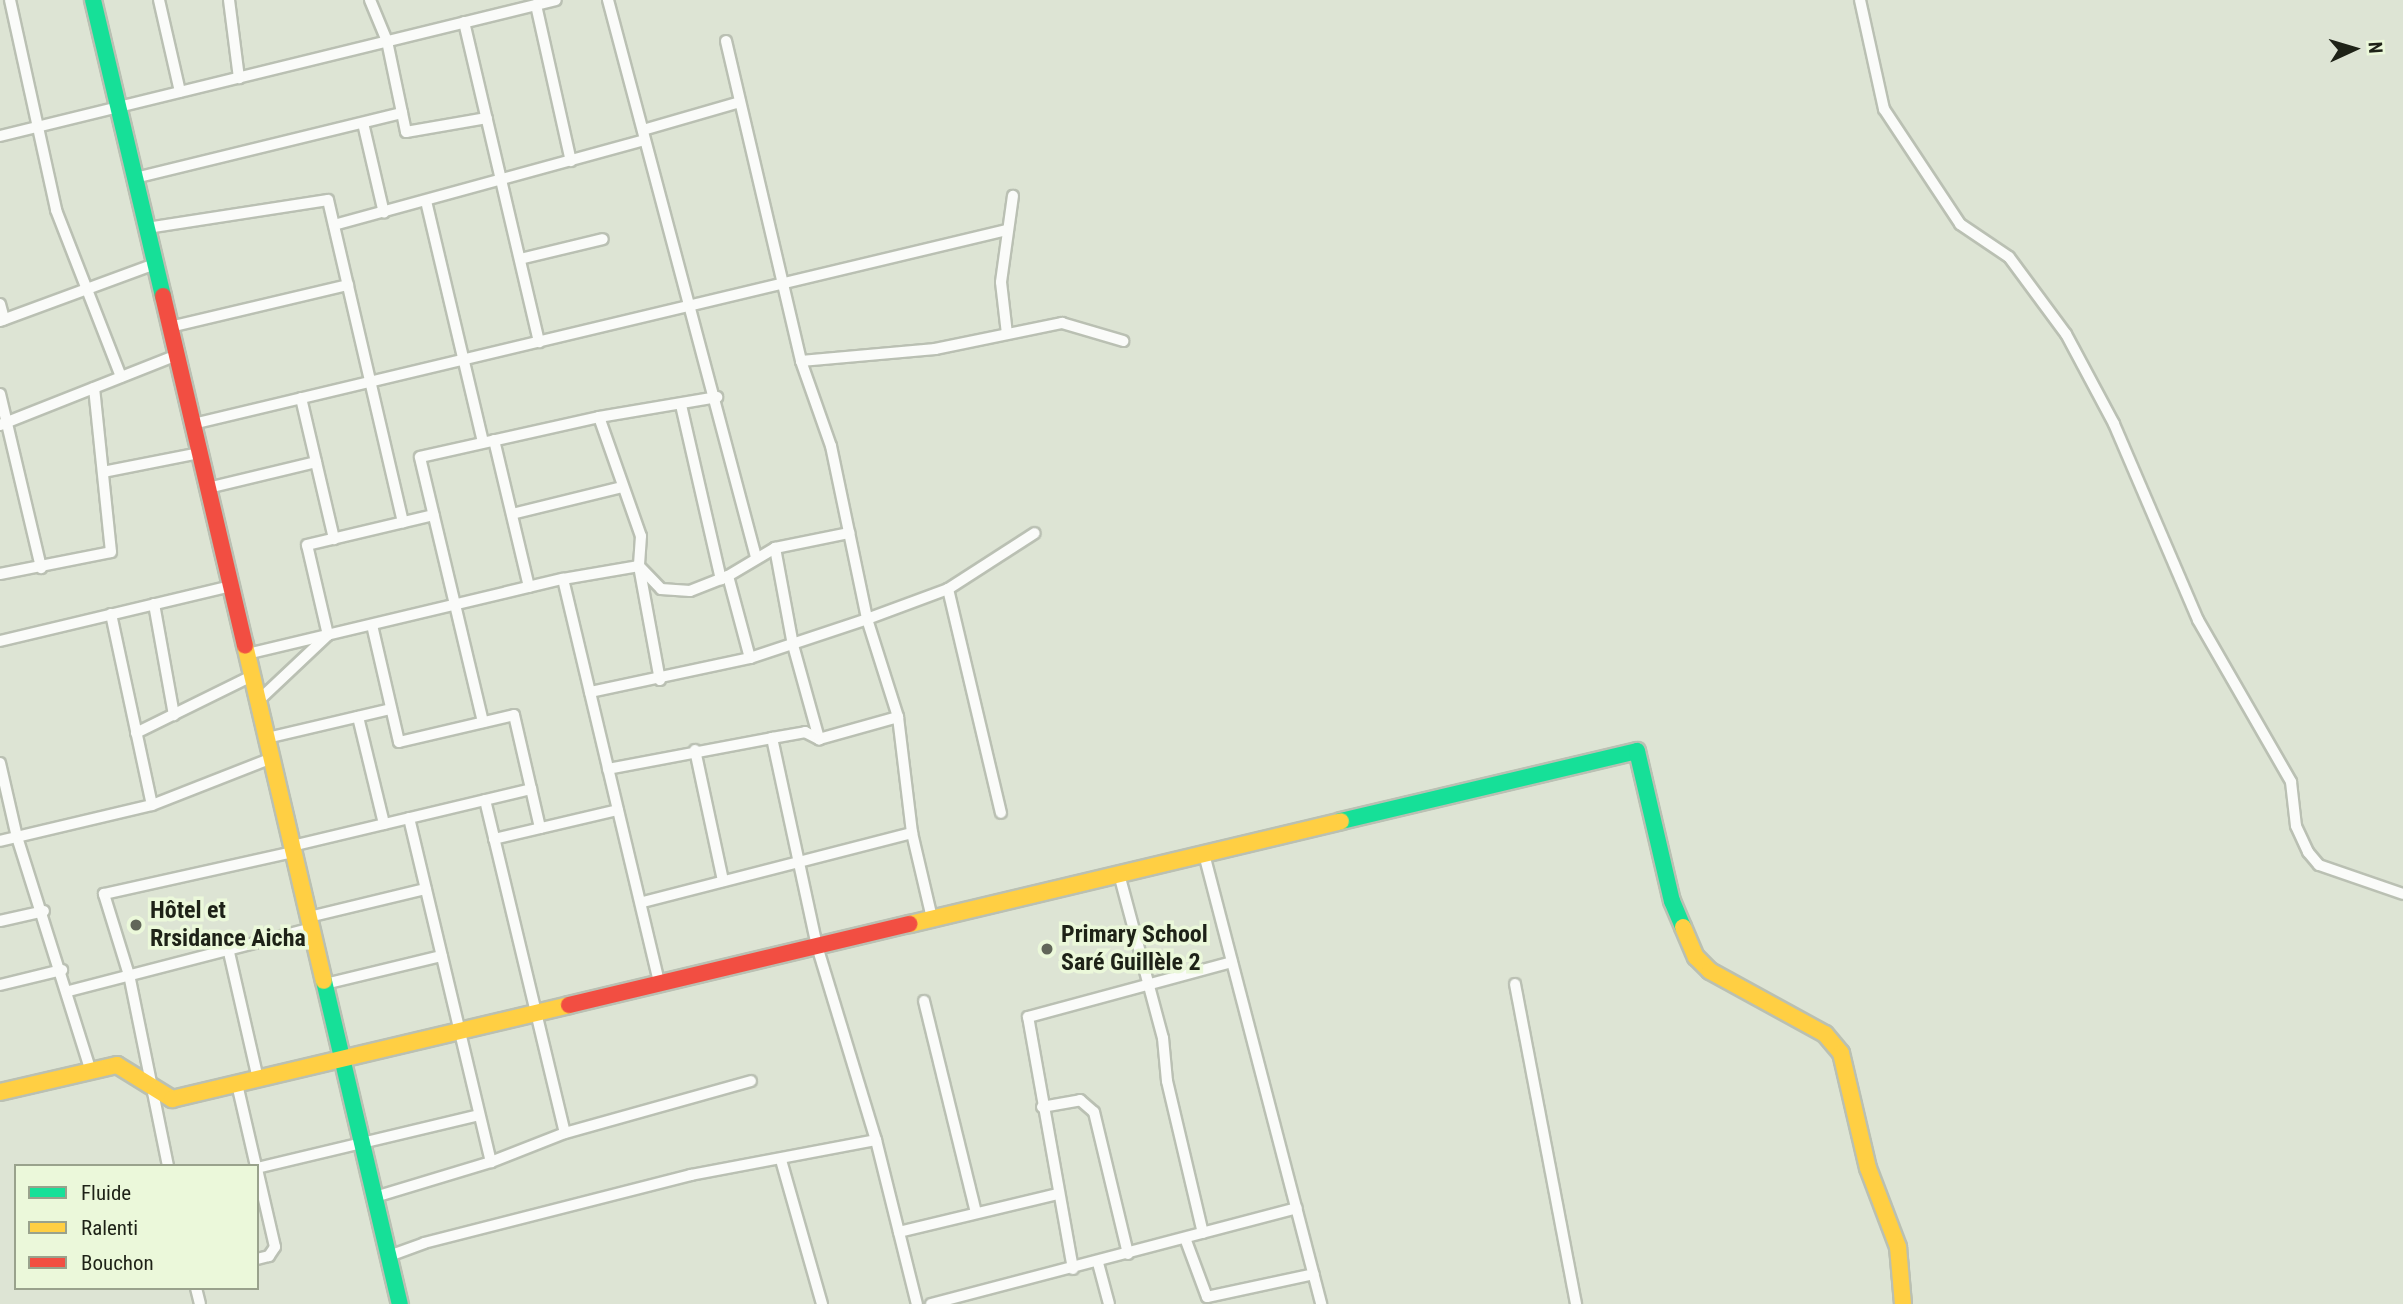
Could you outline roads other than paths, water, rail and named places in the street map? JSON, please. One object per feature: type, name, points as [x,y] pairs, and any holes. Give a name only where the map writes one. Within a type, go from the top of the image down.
[{"type":"street","points":[[10,0],[56,210],[84,290],[121,377]]},
{"type":"street","points":[[93,0],[400,1304]]},
{"type":"street","points":[[159,0],[180,92]]},
{"type":"street","points":[[229,0],[239,78]]},
{"type":"street","points":[[370,0],[387,41],[406,132],[486,118]]},
{"type":"street","points":[[0,136],[555,0]]},
{"type":"street","points":[[608,0],[717,397],[756,557]]},
{"type":"street","points":[[1860,0],[1884,109],[1960,224],[2008,257],[2066,334],[2114,424],[2198,620],[2291,782],[2296,826],[2308,852],[2319,865],[2403,894]]},
{"type":"street","points":[[536,5],[571,161]]},
{"type":"street","points":[[464,22],[540,342]]},
{"type":"street","points":[[726,41],[801,361],[831,446],[867,619],[898,718],[912,833],[932,918]]},
{"type":"street","points":[[334,225],[571,161],[740,102]]},
{"type":"street","points":[[135,177],[402,113]]},
{"type":"street","points":[[363,123],[384,213]]},
{"type":"street","points":[[1007,334],[1001,282],[1013,196]]},
{"type":"street","points":[[147,229],[328,200],[403,522]]},
{"type":"street","points":[[426,201],[463,360],[512,514],[529,587]]},
{"type":"street","points":[[193,424],[1007,230]]},
{"type":"street","points":[[520,259],[603,239]]},
{"type":"street","points":[[0,304],[2,320],[155,264]]},
{"type":"street","points":[[170,327],[348,285]]},
{"type":"street","points":[[801,361],[935,349],[1062,323],[1123,341]]},
{"type":"street","points":[[3,424],[177,355]]},
{"type":"street","points":[[0,574],[111,552],[94,388]]},
{"type":"street","points":[[0,394],[3,424],[41,568]]},
{"type":"street","points":[[483,722],[420,457],[600,417],[717,397]]},
{"type":"street","points":[[300,398],[334,539]]},
{"type":"street","points":[[681,405],[725,577],[750,658]]},
{"type":"street","points":[[600,417],[640,536],[639,566],[660,680]]},
{"type":"street","points":[[103,472],[200,453]]},
{"type":"street","points":[[208,488],[316,463]]},
{"type":"street","points":[[512,514],[622,487]]},
{"type":"street","points":[[328,635],[307,545],[434,515]]},
{"type":"street","points":[[639,566],[661,589],[690,591],[725,577],[775,548],[849,533]]},
{"type":"street","points":[[590,692],[660,680],[750,658],[867,619],[948,589],[1035,533]]},
{"type":"street","points":[[775,548],[793,645],[819,739]]},
{"type":"street","points":[[247,654],[563,579],[639,566]]},
{"type":"street","points":[[563,579],[618,810],[643,902],[659,983]]},
{"type":"street","points":[[0,641],[231,586]]},
{"type":"street","points":[[948,589],[1001,813]]},
{"type":"street","points":[[154,604],[174,715]]},
{"type":"street","points":[[111,614],[152,805]]},
{"type":"street","points":[[372,625],[399,742],[514,715],[540,828]]},
{"type":"street","points":[[258,701],[328,635]]},
{"type":"street","points":[[136,733],[252,676]]},
{"type":"street","points":[[267,738],[391,709]]},
{"type":"street","points":[[358,717],[384,824]]},
{"type":"street","points":[[608,769],[695,750],[805,732],[819,739],[898,718]]},
{"type":"street","points":[[772,738],[817,946],[876,1140],[917,1304]]},
{"type":"street","points":[[695,750],[723,881]]},
{"type":"street","points":[[0,1092],[117,1065],[172,1099],[1637,751],[1672,901],[1696,957],[1710,971],[1825,1034],[1841,1053],[1868,1168],[1898,1247],[1903,1304]]},
{"type":"street","points":[[0,841],[152,805],[272,758]]},
{"type":"street","points":[[0,763],[17,836],[44,911],[91,1071]]},
{"type":"street","points":[[168,1164],[149,1086],[129,975],[104,894],[531,789]]},
{"type":"street","points":[[485,800],[565,1133]]},
{"type":"street","points":[[494,839],[618,810]]},
{"type":"street","points":[[409,818],[491,1162]]},
{"type":"street","points":[[643,902],[912,833]]},
{"type":"street","points":[[1204,854],[1321,1304]]},
{"type":"street","points":[[1119,874],[1148,984],[1203,1233]]},
{"type":"street","points":[[69,991],[426,890]]},
{"type":"street","points":[[0,920],[44,911]]},
{"type":"street","points":[[228,948],[258,1079]]},
{"type":"street","points":[[325,984],[442,956]]},
{"type":"street","points":[[1073,1269],[1057,1194],[1028,1017],[1233,962]]},
{"type":"street","points":[[0,985],[62,970]]},
{"type":"street","points":[[1515,984],[1576,1304]]},
{"type":"street","points":[[924,1001],[976,1213]]},
{"type":"street","points":[[375,1197],[491,1162],[565,1133],[751,1081]]},
{"type":"street","points":[[237,1084],[256,1164]]},
{"type":"street","points":[[1042,1107],[1080,1100],[1094,1112],[1128,1254]]},
{"type":"street","points":[[259,1168],[479,1115]]},
{"type":"street","points":[[389,1256],[590,1200],[876,1140]]},
{"type":"street","points":[[780,1160],[822,1304]]},
{"type":"street","points":[[259,1177],[275,1247],[269,1256],[259,1258]]},
{"type":"street","points":[[899,1232],[1057,1194]]},
{"type":"street","points":[[932,1304],[1098,1263],[1297,1208]]},
{"type":"street","points":[[1185,1238],[1207,1297],[1314,1273]]},
{"type":"street","points":[[1098,1263],[1109,1304]]},
{"type":"place","name":"Hôtel et Rrsidance Aicha","points":[[136,925]]},
{"type":"place","name":"Primary School Saré Guillèle 2","points":[[1047,949]]}]
